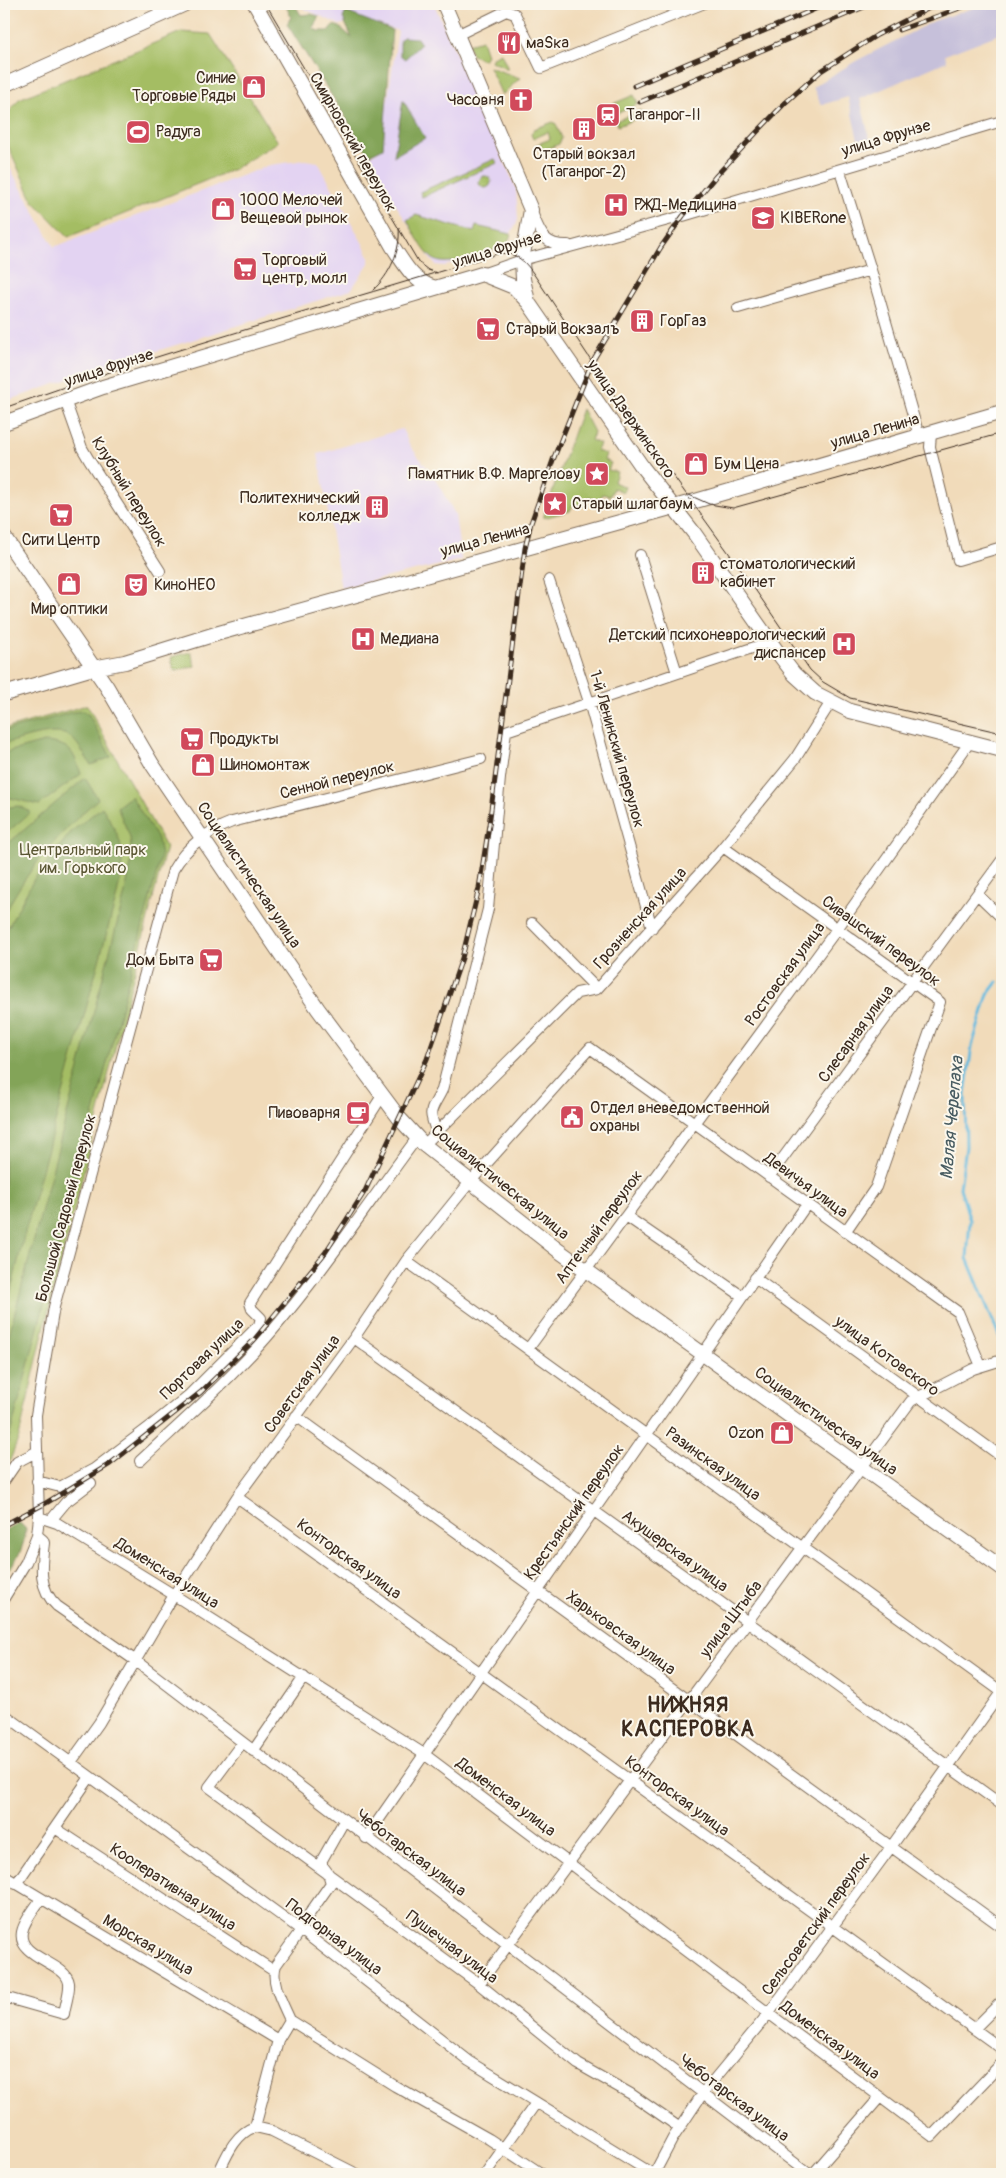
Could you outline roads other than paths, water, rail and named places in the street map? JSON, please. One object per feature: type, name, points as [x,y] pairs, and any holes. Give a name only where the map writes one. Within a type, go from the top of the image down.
[{"type":"main road","points":[[4,85],[185,4]]},
{"type":"main road","name":"Смирновский переулок","points":[[255,4],[393,247],[412,275],[427,286],[433,287]]},
{"type":"main road","points":[[444,4],[531,210]]},
{"type":"main road","name":"улица Дзержинского","points":[[531,210],[522,260],[523,279],[528,302],[638,460],[694,533],[794,674],[806,685],[831,702],[876,718],[1002,750]]},
{"type":"main road","points":[[482,274],[514,287],[528,302]]},
{"type":"main road","name":"улица Фрунзе","points":[[4,423],[65,400],[433,287],[482,274]]},
{"type":"main road","name":"улица Ленина","points":[[4,694],[93,668],[125,662],[1002,412]]},
{"type":"main road","name":"Социалистическая улица","points":[[4,537],[107,686],[152,764],[318,1009],[382,1096],[421,1142],[586,1271],[1002,1568]]},
{"type":"street","points":[[457,35],[506,11],[514,14],[540,68],[702,4]]},
{"type":"street","name":"улица Фрунзе","points":[[482,274],[522,260],[840,171],[1002,121]]},
{"type":"street","points":[[840,171],[930,447],[958,560],[1002,547]]},
{"type":"street","points":[[531,210],[542,237],[556,245],[582,244]]},
{"type":"street","points":[[514,287],[522,260]]},
{"type":"street","points":[[738,308],[871,270]]},
{"type":"street","name":"Клубный переулок","points":[[65,400],[82,448],[160,571]]},
{"type":"street","points":[[640,555],[677,673]]},
{"type":"street","name":"1-й Ленинский переулок","points":[[549,580],[589,702],[652,928]]},
{"type":"street","points":[[437,1133],[430,1116],[430,1111],[442,1090],[488,909],[506,730],[770,642]]},
{"type":"street","name":"Грозненская улица","points":[[421,1142],[437,1133],[577,993],[597,989],[723,847],[796,759],[831,702]]},
{"type":"street","name":"Ростовская улица","points":[[694,1123],[837,928],[969,743]]},
{"type":"street","name":"Сенной переулок","points":[[202,837],[232,822],[481,759]]},
{"type":"street","name":"Большой Садовый переулок","points":[[4,1598],[26,1562],[37,1535],[39,1517],[36,1415],[54,1307],[168,883],[177,862],[188,848],[202,837]]},
{"type":"street","name":"Сивашский переулок","points":[[723,847],[940,1002],[876,1188],[845,1232]]},
{"type":"street","name":"Слесарная улица","points":[[770,1177],[1002,860]]},
{"type":"street","points":[[978,894],[1002,918]]},
{"type":"street","points":[[532,923],[597,989]]},
{"type":"street","name":"Девичья улица","points":[[590,1048],[958,1312],[981,1366]]},
{"type":"street","name":"Советская улица","points":[[71,1762],[99,1723],[174,1595],[237,1497],[354,1338],[406,1261],[470,1182],[590,1048]]},
{"type":"street","name":"Портовая улица","points":[[37,1481],[60,1487],[94,1469],[188,1396],[259,1325],[261,1318],[252,1309],[250,1303],[382,1096]]},
{"type":"street","name":"Аптечный переулок","points":[[528,1349],[694,1123]]},
{"type":"street","name":"Портовая улица","points":[[140,1461],[210,1395],[274,1330],[421,1142]]},
{"type":"street","name":"Крестьянский переулок","points":[[366,1838],[806,1204]]},
{"type":"street","points":[[626,1216],[742,1296]]},
{"type":"street","name":"Разинская улица","points":[[406,1261],[1002,1691]]},
{"type":"street","name":"улица Котовского","points":[[755,1278],[1002,1457]]},
{"type":"street","name":"Акушерская улица","points":[[354,1338],[1002,1805]]},
{"type":"street","name":"улица Штыба","points":[[479,1984],[506,1945],[911,1401],[981,1366],[1002,1360]]},
{"type":"street","name":"Харьковская улица","points":[[296,1416],[1002,1926]]},
{"type":"street","points":[[4,1481],[17,1462],[36,1452]]},
{"type":"street","points":[[51,1520],[66,1502],[91,1483]]},
{"type":"street","name":"Конторская улица","points":[[237,1497],[1002,2049]]},
{"type":"street","name":"Доменская улица","points":[[39,1517],[51,1520],[174,1595],[424,1754],[932,2136],[1000,2065]]},
{"type":"street","name":"Чеботарская улица","points":[[37,1535],[43,1540],[42,1580],[47,1594],[53,1603],[136,1661],[506,1945],[811,2174]]},
{"type":"street","points":[[252,1751],[304,1677]]},
{"type":"street","name":"Сельсоветский переулок","points":[[654,2174],[680,2128],[703,2093],[769,2013],[892,1847],[1002,1691]]},
{"type":"street","name":"Подгорная улица","points":[[4,1714],[301,1930],[469,2061],[536,2104],[654,2174]]},
{"type":"street","name":"Пушечная улица","points":[[242,1743],[209,1787],[479,1984],[578,2064],[631,2094],[680,2128]]},
{"type":"street","points":[[16,1884],[90,1778]]},
{"type":"street","points":[[344,1821],[322,1860],[322,1866],[328,1873],[331,1883],[303,1923],[301,1930],[276,1965],[274,1971],[279,1997],[290,2020],[366,2068],[503,2148],[542,2174]]},
{"type":"street","name":"Кооперативная улица","points":[[55,1828],[274,1971]]},
{"type":"street","name":"Морская улица","points":[[4,1876],[278,2040]]},
{"type":"street","points":[[4,1997],[64,2014],[69,1984],[65,1974],[28,1949],[22,1939],[22,1930],[41,1899]]},
{"type":"street","points":[[974,2029],[1002,2001]]},
{"type":"street","points":[[255,2127],[278,2040],[290,2020]]},
{"type":"street","points":[[811,2174],[880,2097]]},
{"type":"street","points":[[484,2174],[536,2104]]},
{"type":"street","points":[[218,2174],[240,2136],[247,2130],[255,2127],[272,2131],[358,2174]]},
{"type":"waterway","name":"Малая Черепаха","points":[[997,982],[988,994],[972,1046],[965,1094],[966,1147],[960,1188],[970,1220],[967,1258],[1002,1343]]},
{"type":"tram line","points":[[266,4],[419,263],[428,270],[437,273]]},
{"type":"tram line","points":[[373,290],[385,277],[393,262],[398,245],[399,228]]},
{"type":"tram line","points":[[4,408],[188,347],[497,254],[513,255],[522,260],[533,273],[613,393],[752,585],[810,670],[823,682],[850,698],[1002,733]]},
{"type":"tram line","points":[[689,495],[709,504],[733,508],[1002,433]]},
{"type":"railway","points":[[634,86],[827,4]]},
{"type":"railway","points":[[640,102],[871,4]]},
{"type":"railway","points":[[4,1525],[46,1503],[110,1464],[201,1392],[254,1340],[325,1253],[365,1191],[427,1059],[462,958],[479,888],[489,825],[525,548],[531,523],[553,460],[592,362],[661,247],[683,216],[715,177],[757,132],[785,103],[821,71],[877,35],[937,4]]},
{"type":"railway","points":[[899,30],[971,4]]},
{"type":"place","name":"маSка","points":[[509,43]]},
{"type":"place","name":"Синие Торговые Ряды","points":[[254,87]]},
{"type":"place","name":"Часовня","points":[[521,100]]},
{"type":"place","name":"Таганрог-II","points":[[608,115]]},
{"type":"place","name":"Старый вокзал (Таганрог-2)","points":[[584,129]]},
{"type":"place","name":"Радуга","points":[[138,132]]},
{"type":"place","name":"РЖД-Медицина","points":[[616,205]]},
{"type":"place","name":"1000 Мелочей Вещевой рынок","points":[[223,209]]},
{"type":"place","name":"KIBERone","points":[[763,218]]},
{"type":"place","name":"Торговый центр, молл","points":[[245,269]]},
{"type":"place","name":"ГорГаз","points":[[642,321]]},
{"type":"place","name":"Старый Вокзалъ","points":[[488,329]]},
{"type":"place","name":"Бум Цена","points":[[696,464]]},
{"type":"place","name":"Памятник В.Ф. Маргелову","points":[[597,474]]},
{"type":"place","name":"Старый шлагбаум","points":[[555,504]]},
{"type":"place","name":"Политехнический колледж","points":[[377,507]]},
{"type":"place","name":"Сити Центр","points":[[61,515]]},
{"type":"place","name":"стоматологический кабинет","points":[[703,573]]},
{"type":"place","name":"Мир оптики","points":[[69,584]]},
{"type":"place","name":"КиноНЕО","points":[[136,585]]},
{"type":"place","name":"Медиана","points":[[363,639]]},
{"type":"place","name":"Детский психоневрологический диспансер","points":[[844,644]]},
{"type":"place","name":"Продукты","points":[[192,739]]},
{"type":"place","name":"Шиномонтаж","points":[[203,765]]},
{"type":"place","name":"Дом Быта","points":[[211,960]]},
{"type":"place","name":"Пивоварня","points":[[358,1113]]},
{"type":"place","name":"Отдел вневедомственной охраны","points":[[572,1117]]},
{"type":"place","name":"Ozon","points":[[782,1433]]},
{"type":"district","name":"НИЖНЯЯ КАСПЕРОВКА","points":[[688,1717]]},
{"type":"park label","name":"Центральный парк им. Горького","points":[[83,859]]}]
